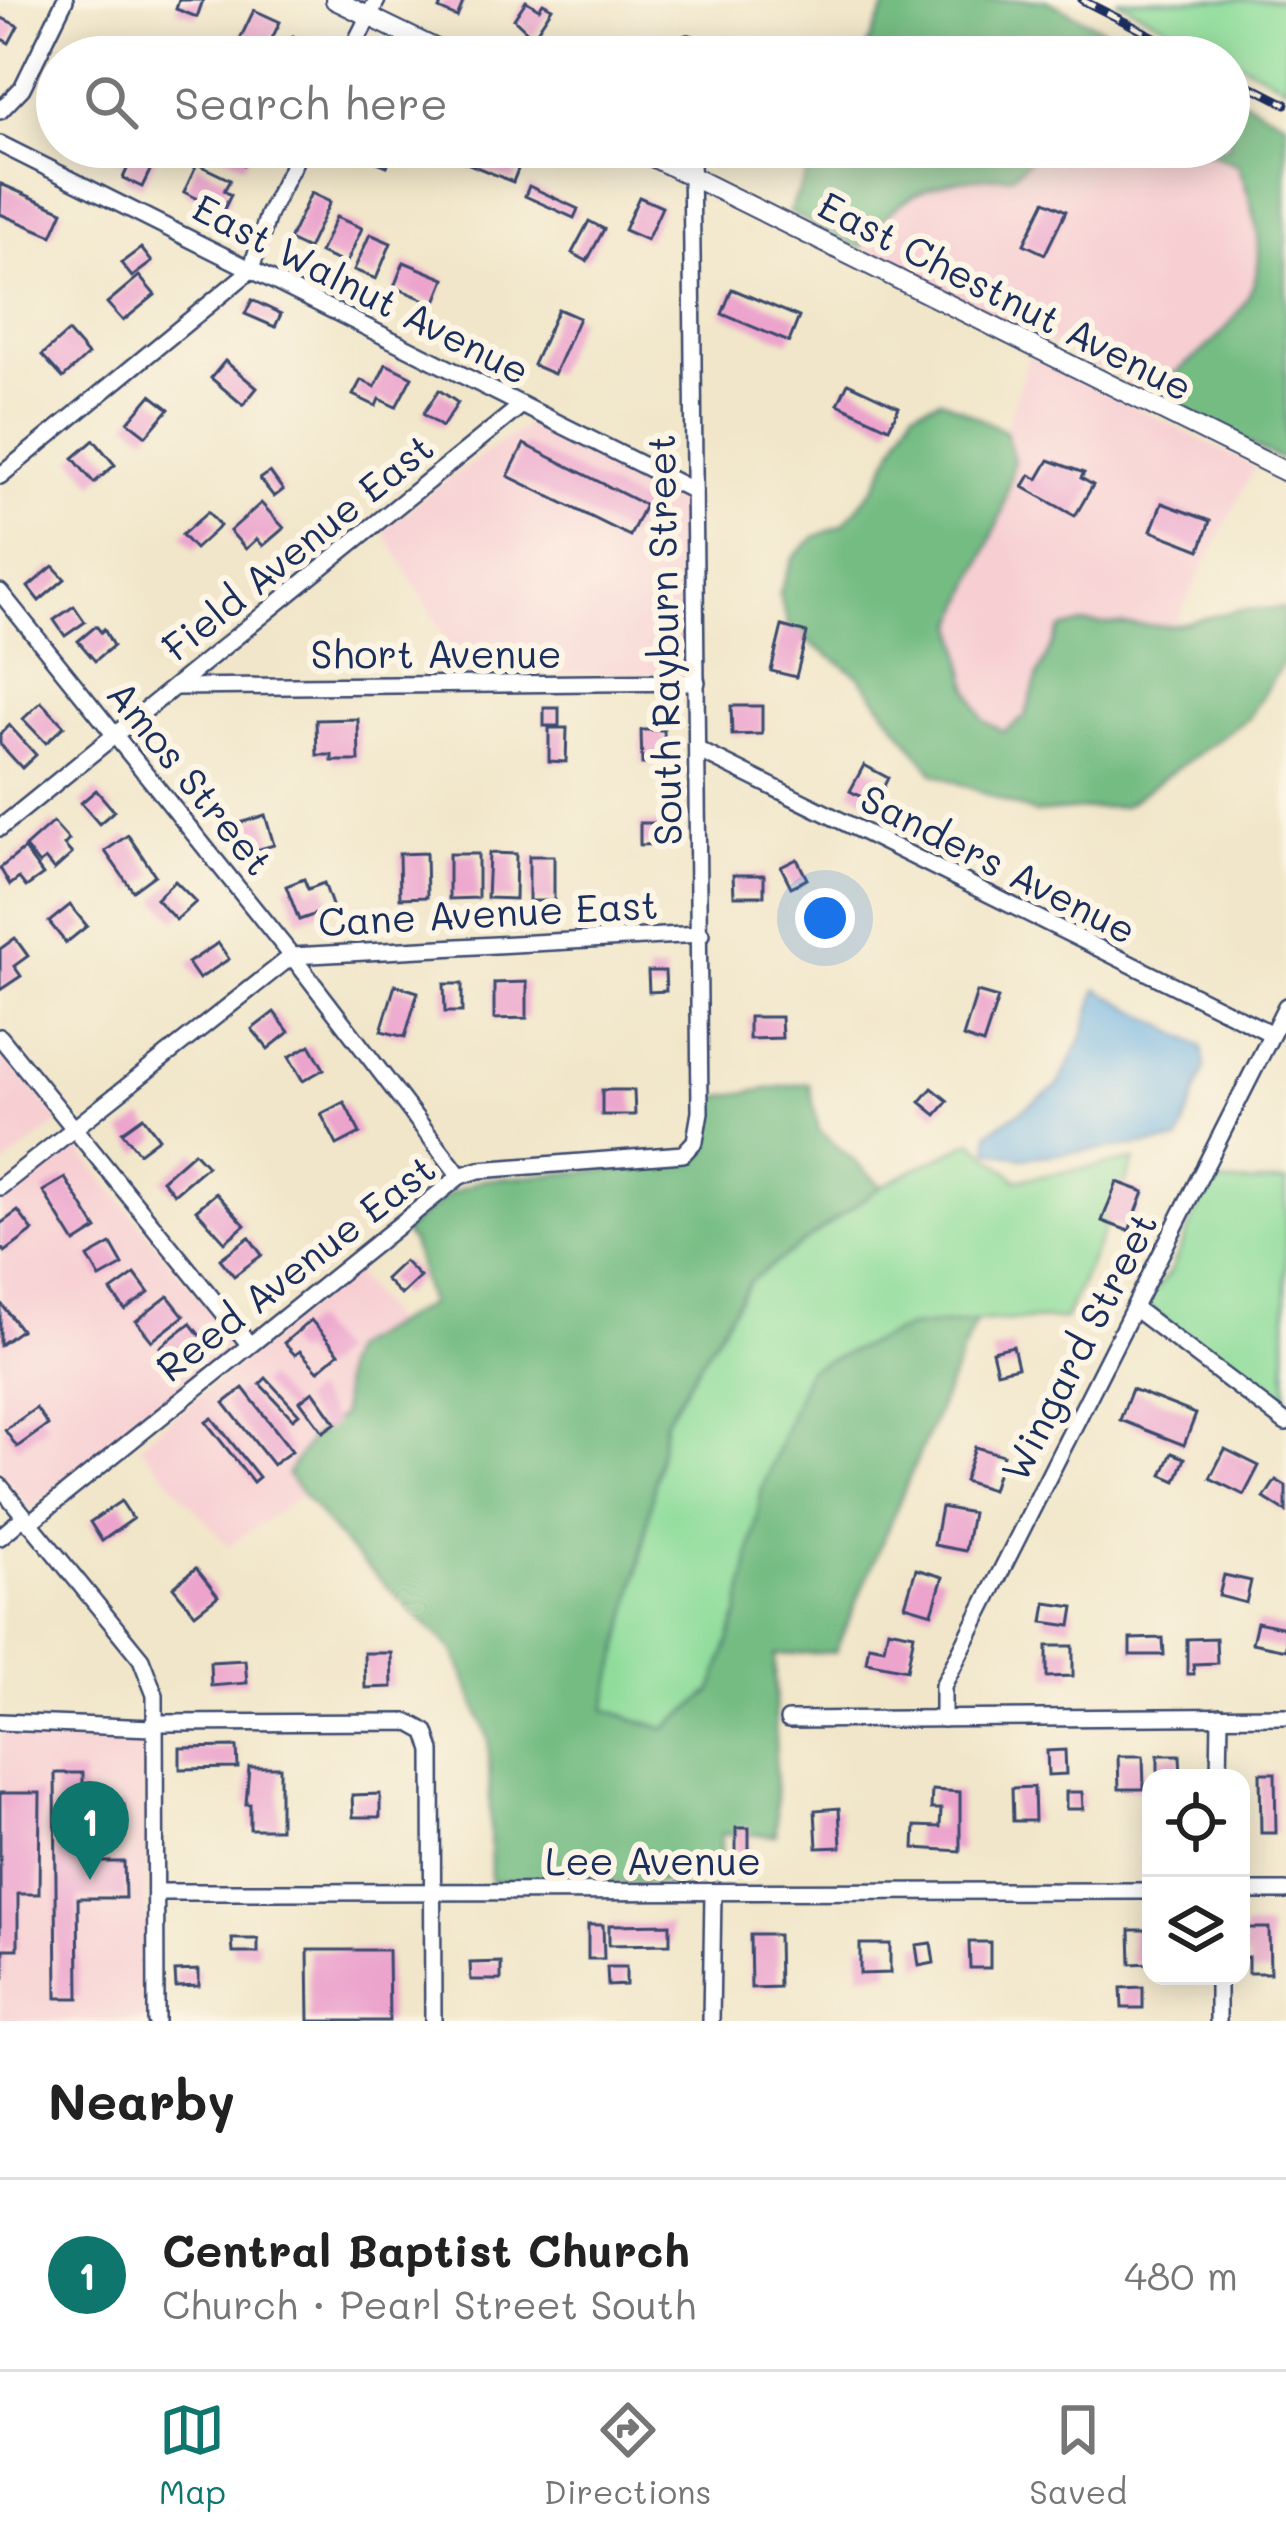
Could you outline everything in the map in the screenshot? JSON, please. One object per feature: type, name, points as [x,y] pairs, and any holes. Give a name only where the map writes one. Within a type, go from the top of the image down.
[{"type":"street","points":[[47,36],[65,0]]},
{"type":"street","points":[[335,0],[373,8],[419,36]]},
{"type":"street","points":[[359,36],[373,8]]},
{"type":"street","points":[[0,112],[22,88],[36,59]]},
{"type":"street","name":"East Walnut Avenue","points":[[0,144],[36,162]]},
{"type":"street","name":"East Walnut Avenue","points":[[48,168],[694,491]]},
{"type":"street","points":[[0,476],[251,270],[268,215],[292,168]]},
{"type":"street","name":"East Chestnut Avenue","points":[[675,168],[1286,472]]},
{"type":"street","name":"South Rayburn Street","points":[[692,168],[698,1131]]},
{"type":"street","name":"Field Avenue East","points":[[0,828],[523,405]]},
{"type":"street","name":"Amos Street","points":[[0,592],[292,956],[460,1176]]},
{"type":"street","name":"Short Avenue","points":[[176,686],[697,682]]},
{"type":"street","name":"Sanders Avenue","points":[[698,750],[1272,1034]]},
{"type":"street","name":"Cane Avenue East","points":[[0,1187],[292,956],[700,934]]},
{"type":"street","name":"Wingard Street","points":[[943,1719],[944,1686],[1286,1006]]},
{"type":"street","points":[[0,1037],[248,1345]]},
{"type":"street","name":"Reed Avenue East","points":[[0,1537],[460,1176],[479,1170],[683,1154],[698,1131]]},
{"type":"street","points":[[1134,1308],[1286,1423]]},
{"type":"street","points":[[0,1486],[141,1659],[154,1695],[156,2021]]},
{"type":"street","points":[[1219,1769],[1220,1716]]},
{"type":"street","points":[[788,1720],[1286,1716]]},
{"type":"street","points":[[0,1722],[408,1722],[427,1735],[432,1751],[433,2021]]},
{"type":"street","name":"Lee Avenue","points":[[156,1892],[1142,1891]]},
{"type":"street","points":[[1250,1891],[1286,1891]]},
{"type":"street","points":[[711,2021],[713,1892]]},
{"type":"street","points":[[1218,1985],[1218,2021]]},
{"type":"shaded area","points":[[1020,168],[1239,168],[1255,214],[1259,261],[1244,308],[1183,369],[1147,392],[861,248],[903,198],[962,177],[1011,176]]},
{"type":"shaded area","points":[[1029,354],[1255,467],[1174,625],[1083,623],[1038,675],[1025,716],[1004,732],[982,720],[968,687],[956,623],[1002,513],[1013,460],[1005,433]]},
{"type":"shaded area","points":[[533,421],[686,500],[688,673],[467,675],[383,530]]},
{"type":"shaded area","points":[[0,1048],[60,1121],[0,1169]]},
{"type":"shaded area","points":[[74,1142],[235,1343],[30,1510],[0,1471],[0,1199]]},
{"type":"shaded area","points":[[353,1272],[394,1324],[350,1349],[342,1368],[342,1415],[311,1438],[287,1475],[303,1495],[228,1546],[139,1445]]},
{"type":"shaded area","points":[[0,1732],[145,1737],[148,2021],[0,2021]]},
{"type":"green space","points":[[889,0],[1046,0],[1117,36],[872,36]]},
{"type":"green space","points":[[1116,0],[1286,0],[1286,86],[1250,68],[1250,36],[1187,36]]},
{"type":"green space","points":[[1250,104],[1286,122],[1286,462],[1147,392],[1219,336],[1247,299],[1259,257],[1250,199],[1239,168],[1250,168]]},
{"type":"green space","points":[[810,168],[1020,168],[1011,176],[944,183],[907,199],[861,248],[789,212]]},
{"type":"green space","points":[[941,399],[1005,431],[1014,460],[1002,513],[956,623],[968,687],[983,720],[1004,732],[1025,717],[1060,629],[1083,623],[1172,626],[1238,610],[1283,608],[1286,658],[1248,718],[1124,806],[1034,813],[933,773],[859,676],[790,629],[779,595],[793,558],[815,537],[844,524],[876,485],[913,410]]},
{"type":"green space","points":[[809,1083],[819,1130],[882,1186],[750,1281],[666,1419],[639,1568],[605,1710],[665,1729],[712,1691],[739,1612],[762,1489],[808,1369],[909,1327],[976,1321],[835,1652],[775,1655],[776,1835],[721,1834],[721,1882],[491,1882],[489,1740],[454,1651],[348,1549],[287,1475],[311,1438],[342,1415],[342,1368],[350,1348],[429,1304],[412,1242],[402,1232],[448,1195],[481,1180],[683,1164],[708,1148],[709,1098]]},
{"type":"green space","points":[[972,1141],[1017,1180],[1135,1160],[1065,1319],[909,1327],[739,1612],[712,1691],[665,1729],[604,1709],[639,1568],[666,1419],[750,1281],[882,1186]]},
{"type":"green space","points":[[1286,1182],[1286,1411],[1145,1305],[1171,1270],[1209,1183]]},
{"type":"water","points":[[1097,989],[1202,1047],[1205,1067],[1179,1141],[1021,1158],[989,1150],[989,1132],[1058,1086],[1083,1036]]},
{"type":"building","points":[[179,0],[203,0],[197,17],[176,9]]},
{"type":"building","points":[[443,0],[464,0],[457,17],[439,9]]},
{"type":"building","points":[[526,1],[539,9],[543,3],[552,8],[534,36],[514,19]]},
{"type":"building","points":[[254,10],[280,22],[273,36],[241,36]]},
{"type":"building","points":[[0,17],[18,26],[9,43],[0,38]]},
{"type":"building","points":[[128,168],[151,168],[142,187],[123,178]]},
{"type":"building","points":[[195,168],[230,180],[224,191],[231,195],[223,211],[184,192]]},
{"type":"building","points":[[479,168],[518,168],[513,182]]},
{"type":"building","points":[[1,184],[63,211],[52,236],[0,214]]},
{"type":"building","points":[[529,186],[578,209],[574,218],[525,196]]},
{"type":"building","points":[[311,193],[330,202],[308,249],[289,240]]},
{"type":"building","points":[[639,197],[662,207],[647,240],[624,230]]},
{"type":"building","points":[[1045,201],[1066,211],[1045,254],[1024,244]]},
{"type":"building","points":[[336,217],[362,228],[346,264],[320,253]]},
{"type":"building","points":[[589,221],[604,229],[587,261],[572,253]]},
{"type":"building","points":[[370,234],[391,243],[376,279],[354,270]]},
{"type":"building","points":[[141,248],[152,262],[132,277],[121,263]]},
{"type":"building","points":[[404,262],[445,279],[435,304],[394,287]]},
{"type":"building","points":[[139,276],[155,295],[123,321],[107,303]]},
{"type":"building","points":[[732,289],[799,317],[789,342],[722,314]]},
{"type":"building","points":[[252,300],[281,314],[275,327],[245,314]]},
{"type":"building","points":[[558,309],[579,318],[554,374],[533,365]]},
{"type":"building","points":[[68,332],[88,355],[63,378],[42,355]]},
{"type":"building","points":[[225,361],[257,388],[243,405],[211,378]]},
{"type":"building","points":[[386,364],[412,377],[396,407],[379,399],[376,406],[353,395],[361,380],[375,387]]},
{"type":"building","points":[[848,383],[899,407],[889,428],[838,404]]},
{"type":"building","points":[[439,390],[458,403],[442,427],[423,414]]},
{"type":"building","points":[[151,395],[169,409],[146,436],[128,422]]},
{"type":"building","points":[[94,440],[115,465],[94,483],[73,458]]},
{"type":"building","points":[[524,444],[645,505],[630,536],[508,476]]},
{"type":"building","points":[[1049,460],[1084,473],[1081,478],[1093,485],[1075,516],[1023,487],[1030,475],[1038,479]]},
{"type":"building","points":[[270,472],[283,490],[274,497],[260,479]]},
{"type":"building","points":[[261,503],[284,528],[263,546],[257,539],[246,549],[230,531]]},
{"type":"building","points":[[1162,503],[1210,521],[1200,550],[1151,531]]},
{"type":"building","points":[[208,512],[220,526],[195,549],[182,535]]},
{"type":"building","points":[[53,566],[65,579],[39,601],[28,587]]},
{"type":"building","points":[[74,606],[85,622],[65,636],[54,620]]},
{"type":"building","points":[[96,626],[101,632],[104,629],[113,646],[95,661],[78,641]]},
{"type":"building","points":[[782,626],[807,633],[796,677],[771,671]]},
{"type":"building","points":[[41,702],[64,726],[46,743],[23,719]]},
{"type":"building","points":[[731,706],[762,706],[762,734],[732,735]]},
{"type":"building","points":[[544,708],[559,708],[559,726],[544,726]]},
{"type":"building","points":[[358,719],[359,761],[332,761],[332,755],[317,755],[316,720]]},
{"type":"building","points":[[9,725],[36,755],[22,768],[0,744],[0,734]]},
{"type":"building","points":[[549,728],[567,728],[566,762],[549,761]]},
{"type":"building","points":[[641,730],[664,730],[665,764],[642,764]]},
{"type":"building","points":[[864,765],[888,778],[875,804],[850,791]]},
{"type":"building","points":[[96,790],[114,811],[99,824],[81,803]]},
{"type":"building","points":[[265,815],[274,845],[246,853],[237,824]]},
{"type":"building","points":[[53,822],[69,840],[64,845],[72,854],[54,870],[45,859],[39,864],[25,847]]},
{"type":"building","points":[[640,823],[668,823],[669,844],[640,845]]},
{"type":"building","points":[[128,835],[155,875],[133,891],[105,851]]},
{"type":"building","points":[[24,849],[43,875],[26,887],[19,878],[10,885],[0,868]]},
{"type":"building","points":[[426,853],[427,897],[400,898],[399,854]]},
{"type":"building","points":[[489,853],[516,854],[515,899],[487,898]]},
{"type":"building","points":[[449,854],[478,854],[478,898],[449,899]]},
{"type":"building","points":[[529,856],[554,856],[554,901],[529,901]]},
{"type":"building","points":[[797,859],[807,879],[791,887],[781,867]]},
{"type":"building","points":[[733,875],[764,875],[764,896],[734,896]]},
{"type":"building","points":[[304,879],[308,889],[324,883],[333,908],[299,920],[286,886]]},
{"type":"building","points":[[175,881],[196,902],[176,920],[156,899]]},
{"type":"building","points":[[70,905],[87,926],[66,943],[49,922]]},
{"type":"building","points":[[15,938],[28,956],[14,966],[21,976],[0,990],[0,949]]},
{"type":"building","points":[[218,943],[229,959],[199,979],[188,963]]},
{"type":"building","points":[[648,971],[665,971],[666,991],[649,992]]},
{"type":"building","points":[[527,982],[527,1018],[494,1019],[494,983]]},
{"type":"building","points":[[444,984],[462,984],[462,1012],[445,1012]]},
{"type":"building","points":[[395,985],[418,992],[405,1037],[381,1031]]},
{"type":"building","points":[[977,992],[998,998],[983,1044],[963,1037]]},
{"type":"building","points":[[274,1012],[289,1032],[268,1049],[252,1029]]},
{"type":"building","points":[[749,1017],[781,1017],[782,1038],[749,1039]]},
{"type":"building","points":[[310,1045],[324,1069],[303,1081],[289,1057]]},
{"type":"building","points":[[932,1088],[948,1101],[936,1115],[920,1102]]},
{"type":"building","points":[[602,1090],[634,1090],[635,1115],[602,1115]]},
{"type":"building","points":[[344,1102],[360,1133],[337,1145],[321,1114]]},
{"type":"building","points":[[143,1117],[159,1138],[139,1153],[122,1132]]},
{"type":"building","points":[[194,1152],[207,1166],[174,1194],[162,1180]]},
{"type":"building","points":[[65,1178],[97,1229],[75,1243],[43,1191]]},
{"type":"building","points":[[1117,1182],[1144,1192],[1129,1231],[1102,1221]]},
{"type":"building","points":[[216,1193],[245,1225],[225,1242],[196,1210]]},
{"type":"building","points":[[18,1211],[33,1231],[5,1252],[0,1246],[0,1224]]},
{"type":"building","points":[[249,1237],[262,1255],[234,1276],[220,1259]]},
{"type":"building","points":[[111,1244],[123,1265],[100,1278],[88,1257]]},
{"type":"building","points":[[404,1261],[420,1277],[401,1295],[385,1279]]},
{"type":"building","points":[[135,1274],[149,1293],[125,1310],[111,1291]]},
{"type":"building","points":[[168,1296],[184,1316],[152,1341],[136,1321]]},
{"type":"building","points":[[0,1302],[21,1330],[0,1345]]},
{"type":"building","points":[[311,1320],[339,1353],[318,1371],[300,1351],[295,1355],[284,1343]]},
{"type":"building","points":[[190,1323],[204,1341],[174,1365],[160,1347]]},
{"type":"building","points":[[1013,1346],[1018,1367],[997,1372],[992,1351]]},
{"type":"building","points":[[266,1378],[299,1414],[293,1419],[260,1384]]},
{"type":"building","points":[[243,1388],[292,1451],[273,1465],[224,1403]]},
{"type":"building","points":[[1132,1389],[1196,1414],[1184,1445],[1120,1420]]},
{"type":"building","points":[[313,1391],[336,1423],[323,1432],[300,1401]]},
{"type":"building","points":[[36,1408],[48,1425],[17,1447],[5,1430]]},
{"type":"building","points":[[212,1418],[259,1477],[253,1482],[206,1422]]},
{"type":"building","points":[[975,1447],[1003,1455],[992,1490],[964,1481]]},
{"type":"building","points":[[1225,1449],[1259,1466],[1244,1495],[1210,1478]]},
{"type":"building","points":[[1172,1453],[1185,1458],[1176,1481],[1162,1475]]},
{"type":"building","points":[[1276,1480],[1286,1486],[1286,1512],[1264,1498]]},
{"type":"building","points":[[121,1501],[133,1519],[102,1541],[90,1522]]},
{"type":"building","points":[[941,1507],[972,1513],[965,1551],[934,1545]]},
{"type":"building","points":[[196,1568],[218,1596],[195,1614],[173,1587]]},
{"type":"building","points":[[916,1569],[943,1577],[932,1613],[905,1605]]},
{"type":"building","points":[[1224,1575],[1251,1581],[1246,1603],[1219,1596]]},
{"type":"building","points":[[1046,1603],[1074,1607],[1071,1626],[1043,1622]]},
{"type":"building","points":[[1257,1622],[1286,1628],[1286,1650],[1252,1643]]},
{"type":"building","points":[[888,1629],[914,1634],[907,1670],[866,1662],[869,1645],[884,1648]]},
{"type":"building","points":[[1163,1638],[1164,1655],[1130,1655],[1130,1639]]},
{"type":"building","points":[[1216,1638],[1217,1663],[1193,1664],[1194,1674],[1187,1674],[1187,1639]]},
{"type":"building","points":[[1047,1646],[1073,1646],[1073,1676],[1047,1677]]},
{"type":"building","points":[[364,1653],[391,1653],[392,1687],[365,1688]]},
{"type":"building","points":[[245,1660],[247,1683],[211,1686],[210,1662]]},
{"type":"building","points":[[237,1747],[238,1768],[180,1769],[180,1748]]},
{"type":"building","points":[[1065,1750],[1066,1774],[1048,1775],[1047,1751]]},
{"type":"building","points":[[1158,1755],[1180,1755],[1181,1769],[1158,1769]]},
{"type":"building","points":[[1118,1756],[1143,1756],[1142,1789],[1119,1789]]},
{"type":"building","points":[[249,1767],[280,1767],[280,1829],[250,1829]]},
{"type":"building","points":[[55,1773],[83,1773],[83,1805],[124,1805],[124,1831],[84,1831],[85,1862],[124,1862],[125,1898],[78,1898],[79,1998],[57,1998]]},
{"type":"building","points":[[1260,1773],[1275,1773],[1276,1833],[1261,1833]]},
{"type":"building","points":[[1034,1787],[1035,1821],[1013,1821],[1012,1788]]},
{"type":"building","points":[[932,1790],[960,1792],[960,1851],[914,1848],[915,1826],[940,1827],[941,1809],[931,1809]]},
{"type":"building","points":[[1066,1792],[1082,1792],[1083,1809],[1066,1809]]},
{"type":"building","points":[[0,1793],[40,1793],[39,1894],[18,1894],[18,1949],[4,1949],[4,1977],[0,1977]]},
{"type":"building","points":[[380,1794],[380,1817],[353,1817],[352,1795]]},
{"type":"building","points":[[839,1808],[841,1847],[817,1848],[815,1810]]},
{"type":"building","points":[[736,1828],[749,1828],[749,1858],[736,1858]]},
{"type":"building","points":[[670,1924],[670,1944],[609,1945],[609,1925]]},
{"type":"building","points":[[588,1925],[603,1925],[604,1959],[588,1959]]},
{"type":"building","points":[[1250,1928],[1269,1928],[1270,1973],[1250,1973]]},
{"type":"building","points":[[1130,1930],[1142,1930],[1142,1963],[1131,1964]]},
{"type":"building","points":[[750,1935],[778,1935],[779,1987],[751,1988]]},
{"type":"building","points":[[232,1939],[258,1939],[258,1953],[233,1953]]},
{"type":"building","points":[[969,1942],[990,1942],[990,1968],[970,1968]]},
{"type":"building","points":[[931,1943],[934,1963],[919,1966],[916,1945]]},
{"type":"building","points":[[860,1944],[890,1944],[890,1973],[860,1974]]},
{"type":"building","points":[[308,1950],[388,1950],[389,2021],[309,2021]]},
{"type":"building","points":[[501,1962],[501,1980],[471,1980],[470,1963]]},
{"type":"building","points":[[607,1967],[626,1967],[626,1985],[608,1986]]},
{"type":"building","points":[[199,1970],[199,1986],[176,1987],[175,1971]]},
{"type":"building","points":[[1143,1987],[1143,2008],[1122,2008],[1121,1988]]},
{"type":"railway","points":[[1082,0],[1153,36]]},
{"type":"railway","points":[[1250,86],[1286,104]]},
{"type":"place","name":"Central Baptist Church","points":[[90,1880]]}]
